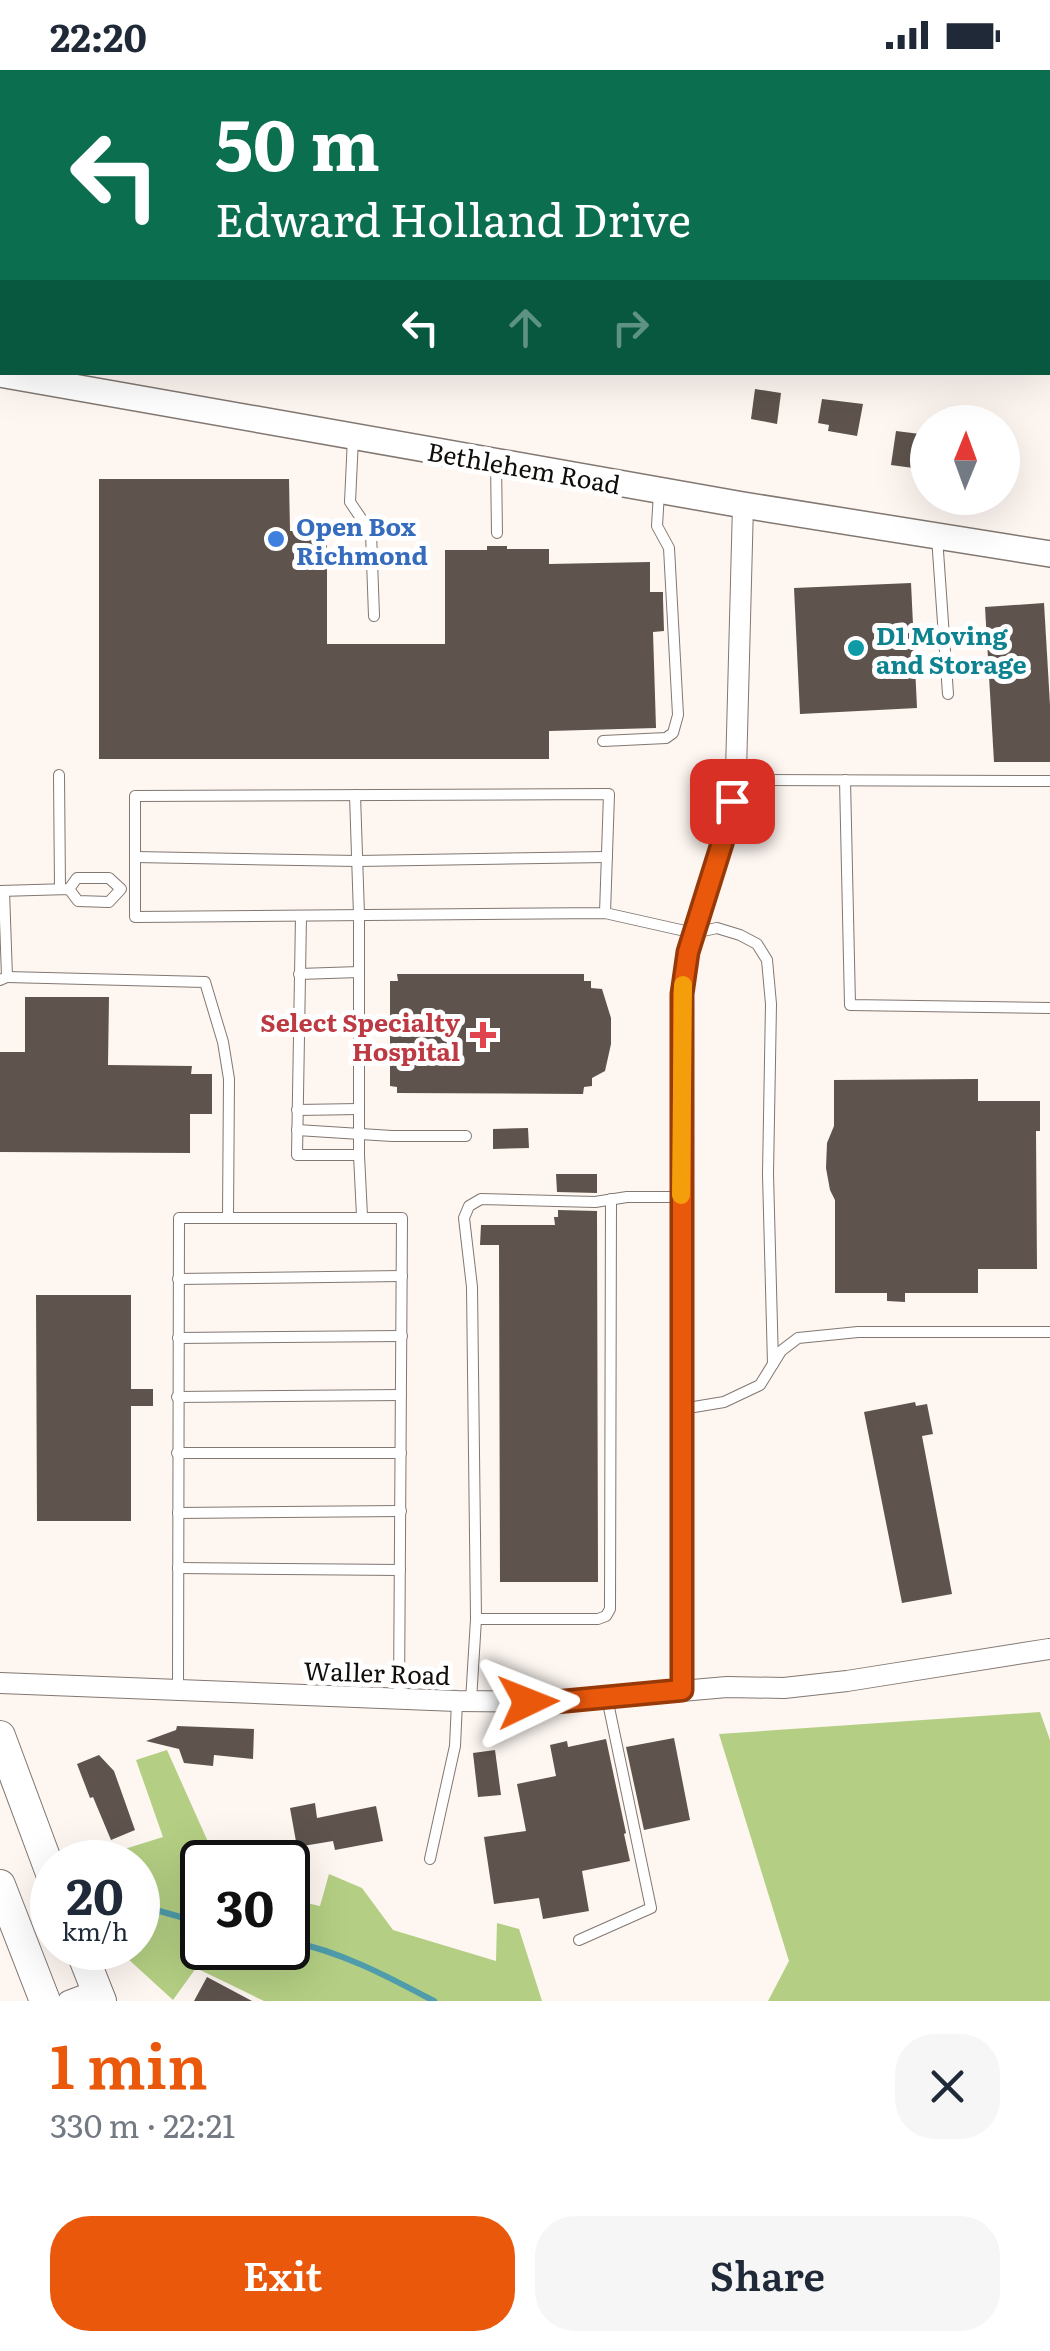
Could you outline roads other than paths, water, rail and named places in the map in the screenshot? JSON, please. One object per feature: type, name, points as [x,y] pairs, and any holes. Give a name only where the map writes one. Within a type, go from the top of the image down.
[{"type":"main road","points":[[0,1736],[39,1840]]},
{"type":"main road","points":[[0,1885],[45,2001]]},
{"type":"main road","points":[[84,1970],[88,1997]]},
{"type":"street","name":"Bethlehem Road","points":[[6,375],[743,505],[1050,554]]},
{"type":"street","points":[[682,1690],[682,994],[688,952],[724,837],[735,780],[743,505]]},
{"type":"street","name":"Waller Road","points":[[0,1683],[555,1702],[727,1687],[784,1688],[1049,1649]]},
{"type":"lane","points":[[353,437],[350,502],[371,533],[374,616]]},
{"type":"lane","points":[[496,462],[497,533]]},
{"type":"lane","points":[[603,741],[666,738],[676,725],[669,548],[656,526],[659,490]]},
{"type":"lane","points":[[937,536],[948,694]]},
{"type":"lane","points":[[58,775],[65,889],[78,901],[109,902],[121,889]]},
{"type":"lane","points":[[735,780],[1050,780]]},
{"type":"lane","points":[[845,780],[850,1005],[1050,1008]]},
{"type":"lane","points":[[605,914],[609,794],[135,796],[136,917],[605,914],[694,933],[716,928],[757,944],[767,960],[771,1004],[768,1174],[773,1364]]},
{"type":"lane","points":[[355,795],[362,1216]]},
{"type":"lane","points":[[135,857],[358,861],[607,857]]},
{"type":"lane","points":[[135,889],[121,889],[110,878],[77,878],[65,889],[2,891],[3,978],[205,982],[223,1042],[229,1079],[228,1217]]},
{"type":"lane","points":[[300,916],[297,1155],[359,1155]]},
{"type":"lane","points":[[299,974],[359,972]]},
{"type":"lane","points":[[298,1110],[359,1109]]},
{"type":"lane","points":[[297,1130],[466,1136]]},
{"type":"lane","points":[[430,1859],[464,1701],[476,1619],[472,1287],[464,1218],[470,1206],[480,1199],[596,1202],[627,1197],[681,1197]]},
{"type":"lane","points":[[476,1619],[598,1619],[610,1609],[611,1200]]},
{"type":"lane","points":[[178,1689],[179,1218],[362,1216],[402,1218],[399,1698]]},
{"type":"lane","points":[[178,1278],[402,1276]]},
{"type":"lane","points":[[682,1410],[724,1402],[760,1385],[782,1351],[798,1338],[858,1332],[1050,1332]]},
{"type":"lane","points":[[178,1338],[402,1336]]},
{"type":"lane","points":[[177,1397],[402,1395]]},
{"type":"lane","points":[[178,1453],[401,1453]]},
{"type":"lane","points":[[178,1513],[401,1511]]},
{"type":"lane","points":[[178,1568],[400,1570]]},
{"type":"lane","points":[[580,1940],[651,1908],[608,1698]]},
{"type":"waterway","points":[[160,1911],[180,1917]]},
{"type":"waterway","points":[[310,1946],[345,1958],[434,2001]]},
{"type":"place","name":"Open Box Richmond","points":[[276,539]]},
{"type":"place","name":"D1 Moving and Storage","points":[[856,648]]},
{"type":"place","name":"Select Specialty Hospital","points":[[483,1035]]}]
